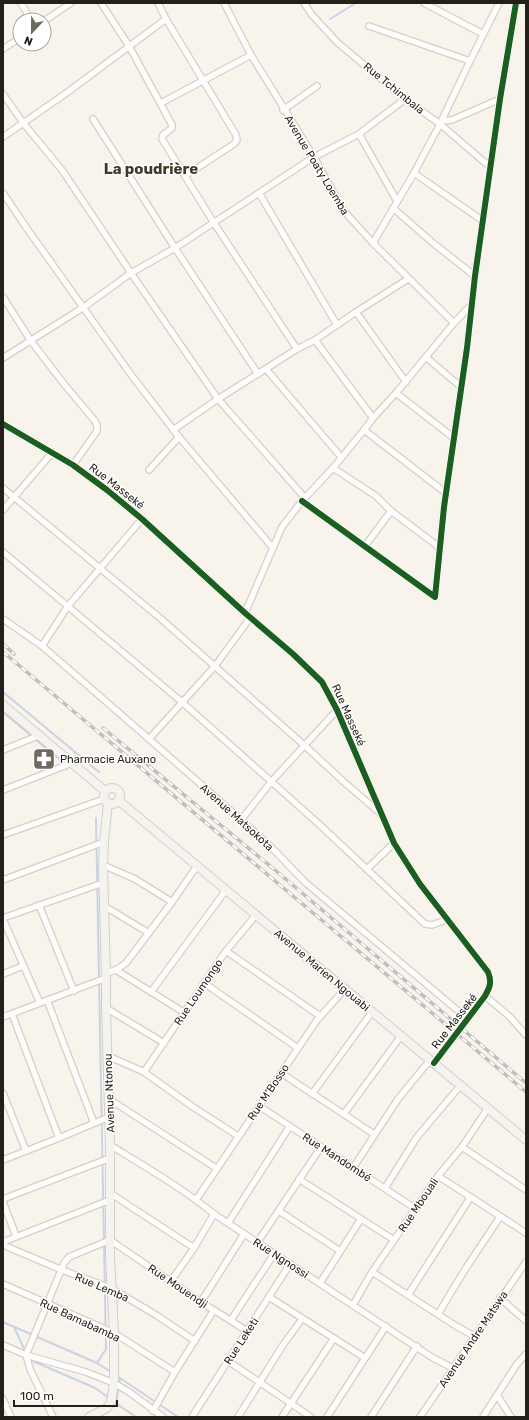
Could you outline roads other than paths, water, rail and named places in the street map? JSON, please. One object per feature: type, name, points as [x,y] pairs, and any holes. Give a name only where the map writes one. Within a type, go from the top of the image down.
[{"type":"street","points":[[21,3],[26,12]]},
{"type":"street","points":[[52,16],[71,3]]},
{"type":"street","points":[[101,3],[129,46],[172,126],[163,135],[162,139],[214,223],[297,349]]},
{"type":"street","points":[[158,3],[203,82],[236,135],[237,140],[234,144],[185,176]]},
{"type":"street","name":"Avenue Poaty Loemba","points":[[224,3],[251,55],[283,110],[314,157],[343,210],[372,243],[454,323]]},
{"type":"street","name":"Rue Tchimbala","points":[[304,3],[312,16],[338,43],[405,99],[441,122],[490,167]]},
{"type":"street","points":[[424,3],[483,34]]},
{"type":"street","points":[[372,243],[414,173],[441,122],[499,3]]},
{"type":"street","points":[[3,94],[24,124],[62,170],[218,399],[303,500],[435,597],[446,493],[467,348],[475,276],[500,99],[516,3]]},
{"type":"street","points":[[3,137],[24,124],[166,19]]},
{"type":"street","points":[[369,26],[470,61]]},
{"type":"street","points":[[3,49],[12,43]]},
{"type":"street","points":[[161,104],[251,55]]},
{"type":"street","points":[[283,110],[317,86]]},
{"type":"street","points":[[3,358],[84,307],[131,273],[175,248],[314,157],[359,134],[405,99]]},
{"type":"street","points":[[441,122],[452,120],[500,99]]},
{"type":"street","points":[[93,119],[175,248],[258,374]]},
{"type":"street","points":[[359,134],[397,201]]},
{"type":"street","points":[[414,173],[483,221]]},
{"type":"street","points":[[3,192],[28,230],[132,376],[178,437],[273,548]]},
{"type":"street","points":[[259,193],[337,325]]},
{"type":"street","points":[[393,208],[433,244],[475,276]]},
{"type":"street","points":[[173,430],[218,399],[297,349],[315,340],[408,278]]},
{"type":"street","points":[[3,297],[31,341],[95,421],[97,431],[73,465]]},
{"type":"street","points":[[149,739],[214,666],[248,616],[282,526],[303,500],[333,468],[373,418],[427,358],[454,323],[472,304]]},
{"type":"street","points":[[356,312],[406,382]]},
{"type":"street","points":[[315,340],[373,418]]},
{"type":"street","points":[[427,358],[461,387]]},
{"type":"street","points":[[266,369],[341,457]]},
{"type":"street","points":[[396,393],[454,438]]},
{"type":"street","name":"Rue Masseké","points":[[3,424],[73,465],[142,519],[322,682],[337,710],[394,843],[420,884],[446,920],[488,972],[490,986],[485,996],[432,1062],[398,1099],[353,1168]]},
{"type":"street","points":[[364,430],[446,493]]},
{"type":"street","points":[[149,470],[178,437]]},
{"type":"street","points":[[3,510],[52,453]]},
{"type":"street","points":[[333,468],[376,496],[392,511],[440,547]]},
{"type":"street","points":[[3,488],[160,618],[382,814]]},
{"type":"street","points":[[365,546],[392,511]]},
{"type":"street","points":[[42,646],[68,606],[142,519]]},
{"type":"street","points":[[3,552],[182,702],[320,825],[425,924],[432,925],[446,920]]},
{"type":"street","name":"Avenue Matsokota","points":[[3,619],[42,646],[269,846],[306,883],[468,1019]]},
{"type":"street","points":[[3,706],[40,735],[72,763],[106,798],[116,803],[120,796],[119,792],[116,789],[108,788],[106,798]]},
{"type":"street","points":[[240,820],[271,782],[337,710]]},
{"type":"street","points":[[3,750],[40,735]]},
{"type":"street","points":[[3,790],[72,763]]},
{"type":"street","points":[[3,835],[106,798]]},
{"type":"street","name":"Avenue Ntonou","points":[[91,1417],[107,1408],[111,1402],[114,1383],[114,1333],[110,1240],[109,1099],[103,883],[106,798]]},
{"type":"street","name":"Avenue Marien Ngouabi","points":[[118,800],[526,1140]]},
{"type":"street","points":[[3,880],[104,842]]},
{"type":"street","points":[[367,869],[394,843]]},
{"type":"street","points":[[103,865],[135,879],[172,902]]},
{"type":"street","points":[[3,1017],[74,991],[106,976],[126,963],[197,866]]},
{"type":"street","points":[[40,1003],[23,966],[5,933],[3,919],[103,883]]},
{"type":"street","points":[[151,992],[226,890]]},
{"type":"street","points":[[40,905],[74,991]]},
{"type":"street","points":[[104,906],[149,933]]},
{"type":"street","name":"Rue Loumongo","points":[[144,1072],[226,951],[256,915]]},
{"type":"street","points":[[226,951],[320,1016]]},
{"type":"street","points":[[3,974],[23,966]]},
{"type":"street","points":[[116,970],[184,1013]]},
{"type":"street","points":[[204,983],[298,1048]]},
{"type":"street","name":"Rue M'Bosso","points":[[196,1200],[216,1168],[320,1016],[345,989]]},
{"type":"street","points":[[485,996],[509,1016],[526,1035]]},
{"type":"street","points":[[47,1000],[94,1123]]},
{"type":"street","points":[[106,1008],[164,1043]]},
{"type":"street","points":[[312,1094],[372,1012]]},
{"type":"street","points":[[12,1014],[59,1138]]},
{"type":"street","points":[[344,1114],[401,1036]]},
{"type":"street","points":[[108,1056],[144,1072],[193,1107],[238,1136]]},
{"type":"street","points":[[281,1073],[374,1134]]},
{"type":"street","points":[[384,1188],[417,1137],[460,1086]]},
{"type":"street","points":[[3,1093],[26,1151]]},
{"type":"street","points":[[109,1099],[216,1168]]},
{"type":"street","name":"Rue Mandombé","points":[[259,1106],[416,1209]]},
{"type":"street","name":"Rue Mbouali","points":[[353,1305],[372,1272],[438,1176],[462,1147],[488,1108]]},
{"type":"street","points":[[3,1160],[109,1117]]},
{"type":"street","points":[[228,1223],[290,1126]]},
{"type":"street","name":"Rue Ngnossi","points":[[110,1145],[159,1175],[257,1243],[417,1346],[433,1358],[453,1368]]},
{"type":"street","points":[[257,1243],[321,1147]]},
{"type":"street","points":[[462,1147],[526,1190]]},
{"type":"street","points":[[16,1236],[3,1201],[110,1158]]},
{"type":"street","points":[[438,1176],[526,1233]]},
{"type":"street","points":[[300,1179],[394,1240]]},
{"type":"street","points":[[3,1243],[16,1236],[110,1197],[194,1248]]},
{"type":"street","points":[[408,1295],[470,1198]]},
{"type":"street","points":[[279,1211],[340,1251]]},
{"type":"street","points":[[171,1281],[194,1248],[214,1214]]},
{"type":"street","points":[[438,1314],[500,1217]]},
{"type":"street","points":[[320,1283],[361,1219]]},
{"type":"street","points":[[201,1302],[244,1234]]},
{"type":"street","points":[[53,1417],[30,1370],[26,1355],[64,1263],[69,1257],[110,1240]]},
{"type":"street","name":"Rue Mouendji","points":[[110,1240],[201,1302],[247,1331]]},
{"type":"street","name":"Rue Lemba","points":[[3,1243],[62,1270],[111,1288],[195,1341]]},
{"type":"street","points":[[231,1320],[274,1254]]},
{"type":"street","name":"Avenue Andre Matswa","points":[[420,1417],[526,1262]]},
{"type":"street","name":"Rue Leketi","points":[[192,1417],[290,1264]]},
{"type":"street","points":[[372,1272],[474,1336]]},
{"type":"street","name":"Rue Bamabamba","points":[[3,1284],[114,1333],[175,1372]]},
{"type":"street","points":[[269,1297],[365,1358]]},
{"type":"street","points":[[500,1298],[526,1321]]},
{"type":"street","points":[[153,1411],[175,1372],[214,1310]]},
{"type":"street","points":[[238,1417],[302,1319]]},
{"type":"street","points":[[327,1417],[386,1326]]},
{"type":"street","points":[[282,1417],[334,1338]]},
{"type":"street","points":[[3,1345],[26,1355],[86,1372],[114,1383],[163,1417]]},
{"type":"street","points":[[371,1417],[417,1346]]},
{"type":"street","points":[[483,1417],[517,1364],[526,1354]]},
{"type":"street","points":[[228,1361],[311,1417]]},
{"type":"street","points":[[498,1395],[511,1417]]},
{"type":"street","points":[[3,1399],[11,1417]]},
{"type":"waterway","points":[[330,19],[356,3]]},
{"type":"waterway","points":[[3,692],[99,772]]},
{"type":"waterway","points":[[3,712],[65,764]]},
{"type":"waterway","points":[[3,1322],[97,1363],[106,1349],[96,818]]},
{"type":"waterway","points":[[14,1327],[26,1353]]},
{"type":"waterway","points":[[3,1348],[95,1388],[109,1398]]},
{"type":"waterway","points":[[97,1363],[111,1372]]},
{"type":"waterway","points":[[112,1407],[116,1404],[120,1378],[116,1376]]},
{"type":"waterway","points":[[120,1378],[178,1417]]},
{"type":"waterway","points":[[114,1402],[136,1417]]},
{"type":"railway","points":[[3,644],[14,654]]},
{"type":"railway","points":[[3,652],[526,1092]]},
{"type":"railway","points":[[103,728],[275,870],[526,1083]]},
{"type":"place","name":"Pharmacie Auxano","points":[[44,759]]},
{"type":"district","name":"La poudrière","points":[[151,169]]}]
